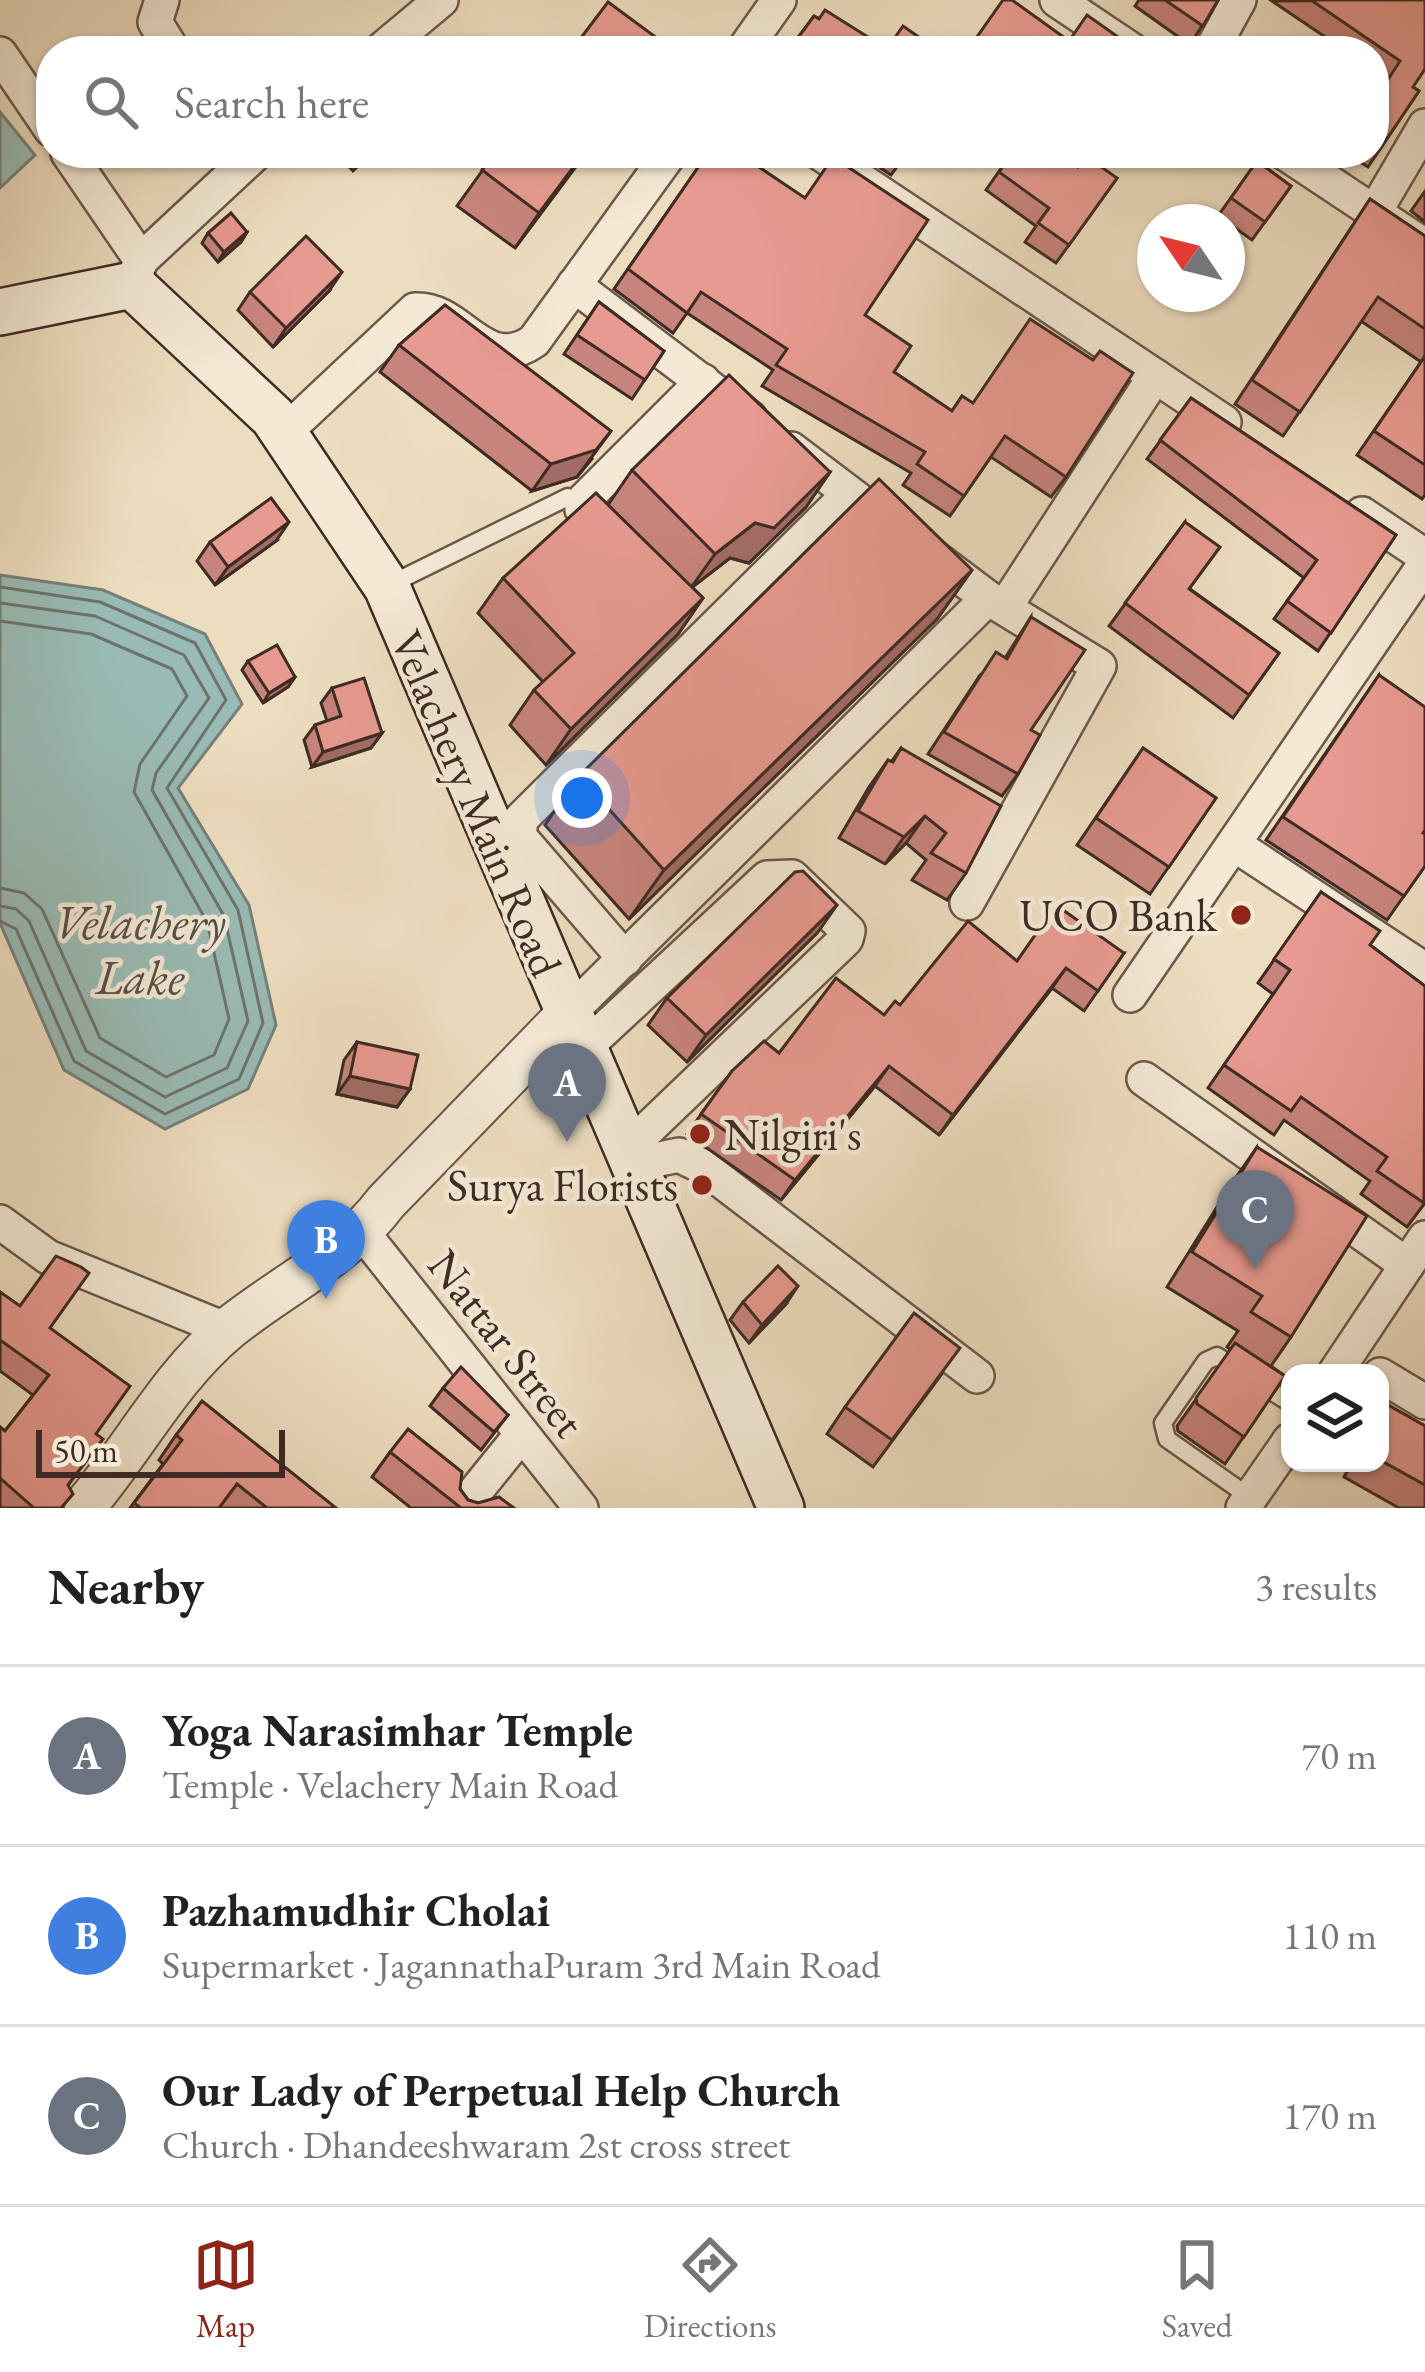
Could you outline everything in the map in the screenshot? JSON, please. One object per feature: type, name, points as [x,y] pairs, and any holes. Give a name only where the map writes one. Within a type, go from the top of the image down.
[{"type":"main road","points":[[0,312],[136,272]]},
{"type":"main road","name":"Velachery Main Road","points":[[136,272],[284,434],[387,586],[574,1034],[781,1508]]},
{"type":"street","points":[[398,36],[442,0]]},
{"type":"street","points":[[754,36],[779,0]]},
{"type":"street","points":[[1057,0],[1111,36]]},
{"type":"street","points":[[1219,36],[1239,0]]},
{"type":"street","points":[[161,1],[155,22],[164,36]]},
{"type":"street","points":[[0,54],[36,106]]},
{"type":"street","points":[[1374,213],[1425,126]]},
{"type":"street","points":[[77,168],[136,272],[236,168]]},
{"type":"street","points":[[284,434],[415,310],[432,310],[487,349],[503,352],[534,341],[659,168]]},
{"type":"street","points":[[843,168],[1251,441]]},
{"type":"street","points":[[1307,168],[1425,246]]},
{"type":"street","points":[[574,285],[988,606]]},
{"type":"street","points":[[574,1034],[625,959],[988,606],[1155,376]]},
{"type":"street","points":[[631,560],[582,509],[584,500],[703,381]]},
{"type":"street","points":[[680,610],[693,614],[840,487]]},
{"type":"street","points":[[1130,995],[1425,560],[1328,492]]},
{"type":"street","points":[[625,959],[519,836],[521,819],[839,503],[848,503],[988,606],[1099,665],[967,903]]},
{"type":"street","points":[[972,803],[1010,825]]},
{"type":"street","points":[[1235,845],[1425,970]]},
{"type":"street","points":[[83,1508],[182,1375],[227,1330],[363,1232],[386,1202],[574,1034],[767,878],[792,878],[848,931],[846,939],[628,1158]]},
{"type":"street","points":[[1144,1078],[1416,1252],[1362,1364]]},
{"type":"street","points":[[628,1158],[679,1155],[702,1166],[977,1376]]},
{"type":"street","points":[[0,1222],[48,1257],[227,1330]]},
{"type":"street","name":"Nattar Street","points":[[363,1232],[581,1508]]},
{"type":"street","points":[[1389,1384],[1425,1402]]},
{"type":"street","points":[[462,1508],[521,1436]]},
{"type":"street","points":[[1247,1503],[1281,1453]]},
{"type":"lane","points":[[387,586],[568,496]]},
{"type":"lane","points":[[1247,1503],[1167,1439],[1163,1423],[1206,1361],[1217,1356],[1281,1397]]},
{"type":"water","points":[[0,112],[35,155],[0,188]]},
{"type":"water","name":"Velachery Lake","points":[[0,575],[103,590],[205,634],[242,704],[178,788],[249,905],[276,1025],[248,1089],[165,1129],[64,1070],[0,923]]},
{"type":"building","points":[[1003,0],[1012,0],[1062,36],[978,36]]},
{"type":"building","points":[[1165,0],[1218,0],[1203,26]]},
{"type":"building","points":[[1311,0],[1425,0],[1425,69],[1413,87],[1419,91],[1389,136],[1389,78],[1400,61],[1389,53],[1389,36],[1364,36]]},
{"type":"building","points":[[608,2],[654,36],[582,36]]},
{"type":"building","points":[[825,10],[866,36],[799,36],[814,16],[819,19]]},
{"type":"building","points":[[1087,15],[1117,36],[1072,36]]},
{"type":"building","points":[[903,26],[917,36],[896,36]]},
{"type":"building","points":[[484,168],[573,168],[539,213]]},
{"type":"building","points":[[698,168],[760,168],[805,198],[825,168],[850,168],[928,220],[865,315],[911,346],[894,372],[952,411],[962,396],[973,403],[1030,319],[1093,360],[1100,351],[1133,373],[1066,477],[1005,436],[964,496],[917,464],[925,452],[776,365],[787,349],[701,292],[687,313],[628,269]]},
{"type":"building","points":[[1002,168],[1103,168],[1117,178],[1069,245],[1038,223],[1049,208],[999,172]]},
{"type":"building","points":[[1252,168],[1267,168],[1291,186],[1265,222],[1231,198]]},
{"type":"building","points":[[1370,199],[1425,236],[1425,329],[1378,297],[1300,412],[1252,380]]},
{"type":"building","points":[[231,213],[247,232],[224,252],[208,233]]},
{"type":"building","points":[[306,236],[342,272],[286,328],[250,292]]},
{"type":"building","points":[[599,302],[664,351],[645,380],[577,335]]},
{"type":"building","points":[[445,305],[611,431],[596,450],[551,464],[399,345]]},
{"type":"building","points":[[1425,356],[1425,465],[1374,431]]},
{"type":"building","points":[[729,375],[830,472],[774,528],[755,523],[715,554],[632,470]]},
{"type":"building","points":[[1191,398],[1396,535],[1331,633],[1287,601],[1317,560],[1160,440]]},
{"type":"building","points":[[879,479],[972,570],[664,870],[579,776]]},
{"type":"building","points":[[596,493],[703,598],[571,729],[534,690],[574,653],[503,578]]},
{"type":"building","points":[[271,498],[289,522],[228,567],[210,542]]},
{"type":"building","points":[[1185,522],[1220,547],[1189,589],[1279,653],[1249,695],[1125,603]]},
{"type":"building","points":[[1031,617],[1085,650],[1031,730],[1040,735],[1018,774],[944,732],[996,652],[1007,659]]},
{"type":"building","points":[[277,645],[295,677],[269,693],[248,661]]},
{"type":"building","points":[[1379,675],[1425,707],[1425,866],[1404,896],[1283,817]]},
{"type":"building","points":[[364,678],[382,733],[323,752],[315,725],[341,716],[332,688]]},
{"type":"building","points":[[901,748],[1001,806],[966,873],[931,853],[946,833],[925,816],[904,837],[858,811],[888,760],[893,762]]},
{"type":"building","points":[[1143,748],[1216,798],[1169,867],[1096,818]]},
{"type":"building","points":[[803,871],[837,905],[706,1035],[667,998],[795,872]]},
{"type":"building","points":[[1321,892],[1380,931],[1370,945],[1425,986],[1424,1203],[1377,1171],[1387,1157],[1301,1097],[1291,1111],[1224,1065],[1290,970],[1274,959]]},
{"type":"building","points":[[1056,905],[1124,953],[1098,991],[1066,968],[953,1115],[889,1066],[795,1180],[701,1114],[732,1071],[764,1041],[779,1053],[836,978],[884,1015],[895,1001],[900,1005],[968,921],[1017,961]]},
{"type":"building","points":[[357,1042],[418,1055],[410,1089],[350,1076]]},
{"type":"building","points":[[1257,1147],[1367,1216],[1291,1337],[1251,1312],[1262,1296],[1192,1252]]},
{"type":"building","points":[[56,1256],[89,1273],[50,1328],[130,1386],[96,1434],[103,1439],[68,1485],[73,1494],[61,1508],[34,1508],[0,1478],[0,1427],[5,1431],[49,1375],[0,1340],[0,1292],[20,1306]]},
{"type":"building","points":[[778,1266],[798,1286],[762,1325],[743,1302]]},
{"type":"building","points":[[914,1313],[960,1348],[892,1440],[845,1407]]},
{"type":"building","points":[[1235,1343],[1281,1373],[1281,1382],[1244,1437],[1197,1404],[1196,1398]]},
{"type":"building","points":[[461,1367],[508,1415],[494,1432],[443,1388]]},
{"type":"building","points":[[202,1401],[336,1508],[267,1508],[237,1484],[219,1508],[141,1508],[134,1503],[182,1440],[176,1435]]},
{"type":"building","points":[[1389,1406],[1425,1426],[1425,1485],[1389,1465]]},
{"type":"building","points":[[408,1429],[462,1472],[460,1489],[468,1500],[478,1503],[499,1497],[514,1508],[461,1508],[390,1452]]},
{"type":"place","name":"UCO Bank","points":[[1241,915]]},
{"type":"place","name":"Nilgiri's","points":[[700,1134]]},
{"type":"place","name":"Yoga Narasimhar Temple","points":[[567,1142]]},
{"type":"place","name":"Surya Florists","points":[[702,1185]]},
{"type":"place","name":"Our Lady of Perpetual Help Church","points":[[1255,1269]]},
{"type":"place","name":"Pazhamudhir Cholai","points":[[326,1299]]}]
